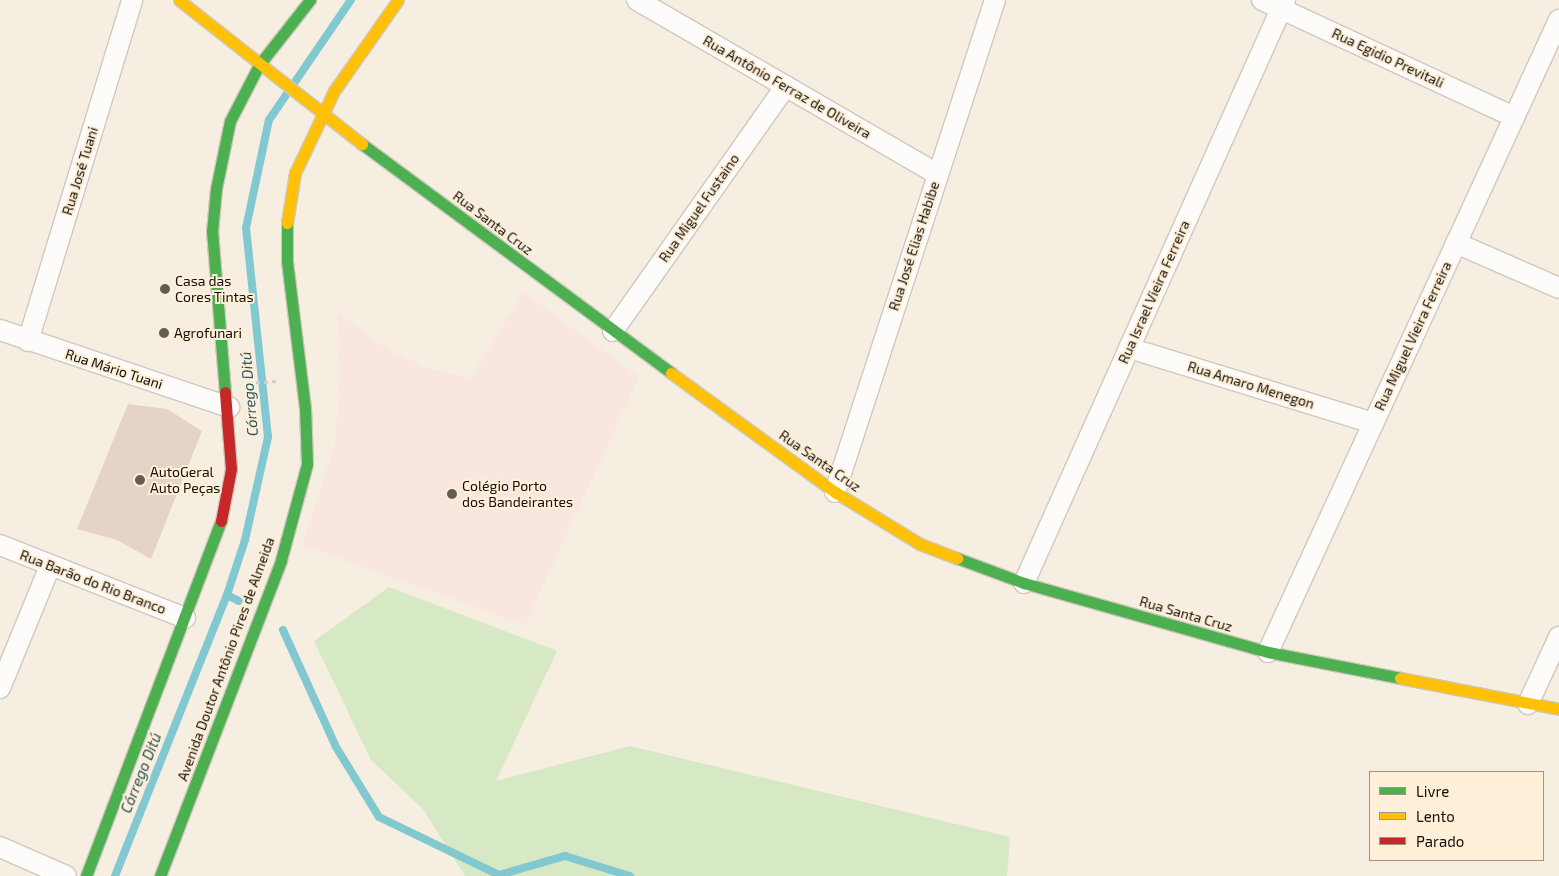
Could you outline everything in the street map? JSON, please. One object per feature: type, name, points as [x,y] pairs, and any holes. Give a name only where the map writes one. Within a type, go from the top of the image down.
[{"type":"main road","name":"Rua Santa Cruz","points":[[179,0],[322,114],[613,331],[835,492],[920,544],[1024,583],[1268,652],[1559,709]]},
{"type":"main road","points":[[86,876],[223,517],[231,469],[229,407],[213,276],[216,189],[230,120],[259,65],[310,0]]},
{"type":"main road","name":"Avenida Doutor Antônio Pires de Almeida","points":[[160,876],[281,560],[307,464],[305,408],[287,261],[287,209],[295,173],[334,91],[398,0]]},
{"type":"street","name":"Rua José Tuani","points":[[28,341],[132,0]]},
{"type":"street","name":"Rua Antônio Ferraz de Oliveira","points":[[638,0],[937,174]]},
{"type":"street","name":"Rua José Elias Habibe","points":[[835,492],[995,0]]},
{"type":"street","name":"Rua Egidio Previtali","points":[[1262,0],[1283,4],[1514,117]]},
{"type":"street","name":"Rua Israel Vieira Ferreira","points":[[1024,583],[1283,4]]},
{"type":"street","name":"Rua Miguel Vieira Ferreira","points":[[1268,652],[1559,20]]},
{"type":"street","name":"Rua Miguel Fustaino","points":[[613,331],[786,86]]},
{"type":"street","points":[[1456,243],[1559,288]]},
{"type":"street","name":"Rua Mário Tuani","points":[[0,330],[28,341],[229,407]]},
{"type":"street","name":"Rua Amaro Menegon","points":[[1129,348],[1373,423]]},
{"type":"street","name":"Rua Barão do Rio Branco","points":[[0,545],[185,618]]},
{"type":"street","points":[[0,688],[50,566]]},
{"type":"street","points":[[1528,704],[1559,637]]},
{"type":"street","points":[[0,847],[66,876]]},
{"type":"path","points":[[242,384],[274,382]]},
{"type":"shaded area","name":"Colégio Porto dos Bandeirantes","points":[[524,292],[639,377],[525,625],[302,545],[335,444],[340,373],[337,312],[389,350],[427,368],[471,378]]},
{"type":"green space","points":[[389,587],[557,651],[496,781],[630,746],[1010,837],[1007,876],[465,876],[423,809],[371,760],[314,641]]},
{"type":"building","name":"AutoGeral Auto Peças","points":[[128,404],[167,409],[202,431],[151,559],[117,540],[77,529]]},
{"type":"waterway","name":"Córrego Ditú","points":[[115,876],[227,595],[245,540],[268,437],[246,228],[269,120],[351,0]]},
{"type":"waterway","points":[[227,595],[239,601]]},
{"type":"waterway","points":[[283,630],[336,747],[379,817],[499,875],[565,856],[630,876]]},
{"type":"traffic: fast","points":[[225,392],[212,232],[216,189],[230,121],[259,65],[310,0]]},
{"type":"traffic: fast","points":[[362,144],[671,373]]},
{"type":"traffic: fast","points":[[160,876],[281,560],[307,464],[305,408],[287,261],[287,223]]},
{"type":"traffic: fast","points":[[86,876],[221,521]]},
{"type":"traffic: fast","points":[[957,558],[1024,583],[1268,652],[1400,678]]},
{"type":"traffic: slow","points":[[179,0],[362,144]]},
{"type":"traffic: slow","points":[[287,223],[295,173],[334,91],[398,0]]},
{"type":"traffic: slow","points":[[671,373],[835,492],[920,544],[957,558]]},
{"type":"traffic: slow","points":[[1400,678],[1559,709]]},
{"type":"traffic: jam","points":[[221,521],[231,469],[225,392]]},
{"type":"place","name":"Casa das Cores Tintas","points":[[165,289]]},
{"type":"place","name":"Agrofunari","points":[[164,333]]},
{"type":"place","name":"AutoGeral Auto Peças","points":[[140,480]]},
{"type":"place","name":"Colégio Porto dos Bandeirantes","points":[[452,494]]}]
